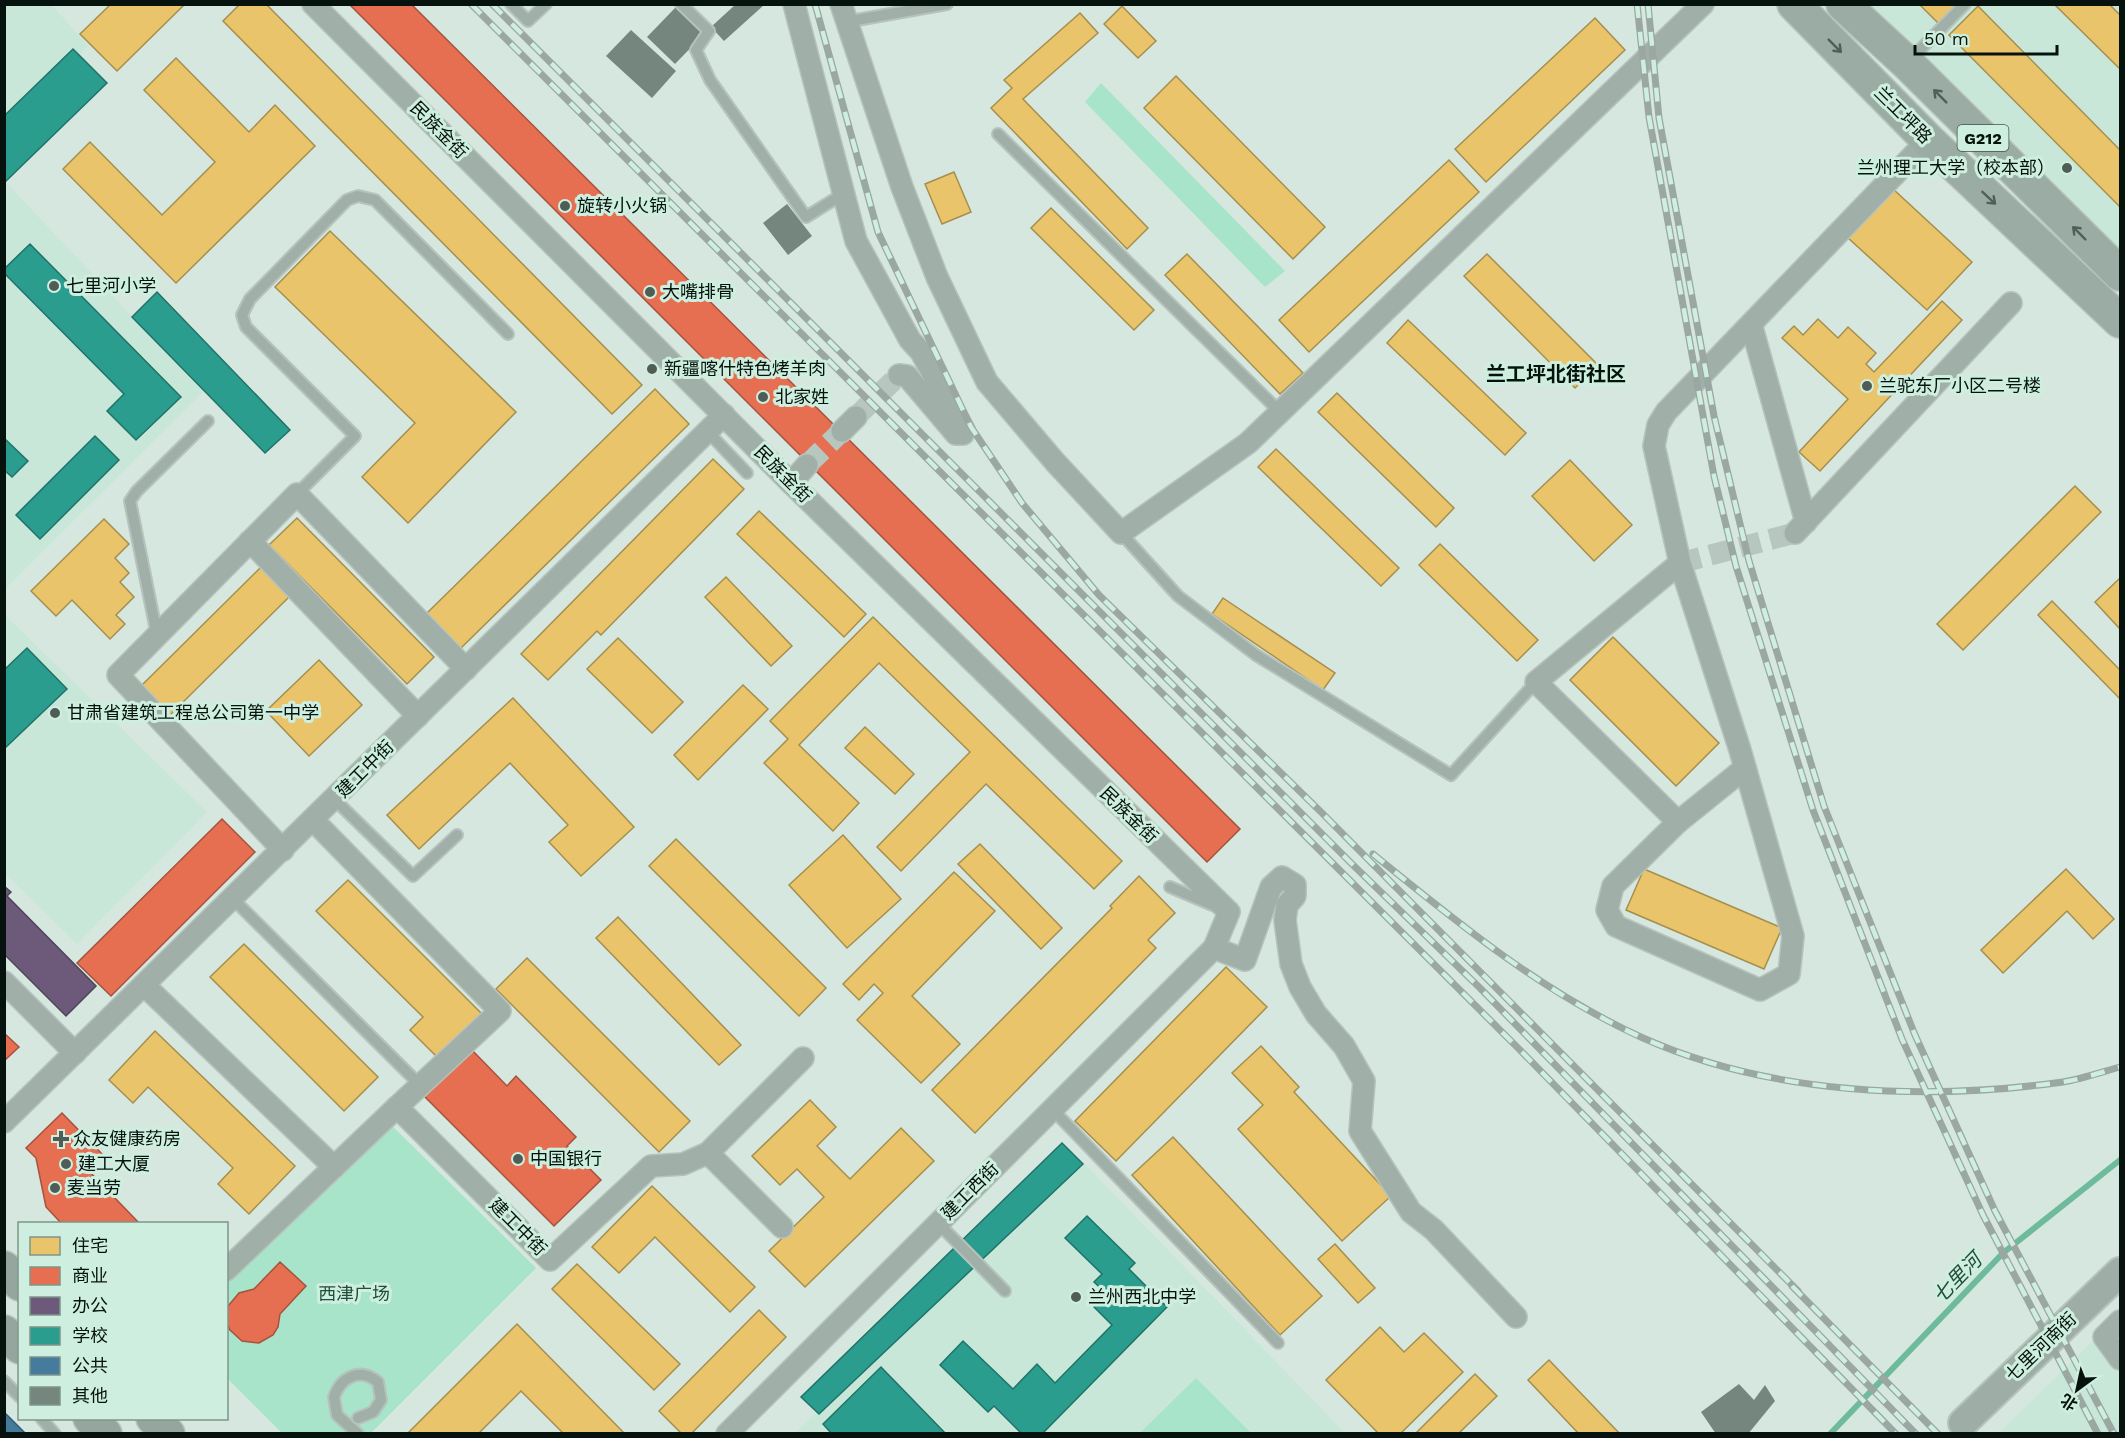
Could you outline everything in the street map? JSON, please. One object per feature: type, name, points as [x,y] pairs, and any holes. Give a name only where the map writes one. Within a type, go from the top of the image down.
[{"type":"highway","name":"兰工坪路","points":[[1794,4],[1928,140],[2121,321]]},
{"type":"highway","name":"G212","points":[[1843,4],[1907,63],[2121,274]]},
{"type":"main road","points":[[4,1268],[18,1282]]},
{"type":"main road","points":[[4,1332],[18,1345]]},
{"type":"main road","points":[[91,1420],[105,1434]]},
{"type":"main road","points":[[154,1420],[168,1434]]},
{"type":"street","name":"民族金街","points":[[313,4],[791,483],[1229,912]]},
{"type":"street","points":[[794,4],[856,241],[910,340],[921,352],[964,430],[963,434],[956,434],[907,376],[899,375]]},
{"type":"street","points":[[843,13],[925,247],[987,382],[1055,462],[1121,533],[1248,443],[1703,4]]},
{"type":"street","points":[[1745,768],[1678,822],[1612,886],[1607,910],[1616,926],[1760,990],[1789,974],[1793,936],[1745,768],[1680,563],[1654,446],[1658,425],[1666,412],[1928,140]]},
{"type":"street","points":[[1751,324],[1800,527],[2011,303]]},
{"type":"street","name":"建工中街","points":[[4,1122],[724,415]]},
{"type":"street","points":[[791,483],[807,465]]},
{"type":"street","points":[[283,850],[118,675],[297,494],[466,669]]},
{"type":"street","points":[[250,541],[418,716]]},
{"type":"street","points":[[1678,822],[1536,682],[1680,563]]},
{"type":"street","points":[[228,1268],[500,1011],[313,820]]},
{"type":"street","points":[[1229,912],[1214,948],[1245,960],[1271,887],[1282,877],[1295,885],[1295,896],[1287,904],[1285,920],[1291,964],[1316,1014],[1344,1046],[1364,1081],[1360,1131],[1411,1212],[1434,1230],[1516,1317]]},
{"type":"street","name":"建工西街","points":[[727,1434],[1214,948]]},
{"type":"street","points":[[4,982],[75,1053]]},
{"type":"street","points":[[144,986],[334,1167]]},
{"type":"street","name":"建工中街","points":[[397,1107],[550,1260],[651,1166],[683,1164],[708,1153],[803,1058]]},
{"type":"street","points":[[708,1153],[782,1227]]},
{"type":"street","name":"七里河南街","points":[[1963,1423],[2121,1272]]},
{"type":"street","points":[[2121,1321],[2104,1337],[2121,1359]]},
{"type":"lane","points":[[511,4],[528,21],[546,4]]},
{"type":"lane","points":[[681,4],[709,31],[696,50],[710,80],[806,217],[843,194]]},
{"type":"lane","points":[[843,13],[947,4]]},
{"type":"lane","points":[[1907,63],[1965,4]]},
{"type":"lane","points":[[998,134],[1280,412]]},
{"type":"lane","points":[[297,494],[355,436],[246,327],[242,315],[250,299],[347,200],[358,196],[375,200],[508,334]]},
{"type":"lane","points":[[157,635],[130,501],[137,491],[208,421]]},
{"type":"lane","points":[[707,430],[747,473]]},
{"type":"lane","points":[[1121,533],[1178,596],[1256,655],[1451,775],[1536,682]]},
{"type":"lane","points":[[334,799],[413,876],[457,835]]},
{"type":"lane","points":[[1170,887],[1229,912]]},
{"type":"lane","points":[[233,899],[420,1085]]},
{"type":"lane","points":[[1052,1109],[1278,1343]]},
{"type":"lane","points":[[938,1223],[1005,1291]]},
{"type":"lane","points":[[358,1418],[372,1412],[381,1400],[378,1382],[367,1375],[351,1376],[343,1381],[334,1397],[337,1415],[358,1434]]},
{"type":"lane","points":[[4,1381],[18,1395]]},
{"type":"lane","points":[[42,1420],[55,1434]]},
{"type":"shaded area","points":[[5,5],[52,5],[88,46],[5,132]]},
{"type":"shaded area","name":"兰州理工大学（校本部）","points":[[1845,5],[2120,5],[2120,274]]},
{"type":"shaded area","name":"七里河小学","points":[[5,181],[203,392],[5,589]]},
{"type":"shaded area","name":"甘肃省建筑工程总公司第一中学","points":[[4,614],[207,812],[77,944],[5,873]]},
{"type":"shaded area","name":"兰州西北中学","points":[[1082,1161],[1345,1433],[794,1434]]},
{"type":"shaded area","points":[[2113,1321],[2120,1332],[2120,1433],[1998,1434]]},
{"type":"green space","points":[[1101,83],[1285,271],[1265,287],[1085,102]]},
{"type":"green space","name":"西津广场","points":[[378,1112],[536,1268],[371,1433],[283,1434],[228,1379],[228,1263]]},
{"type":"green space","points":[[1196,1378],[1251,1433],[1140,1433]]},
{"type":"building: 住宅","points":[[111,4],[185,4],[117,71],[80,34]]},
{"type":"building: 住宅","points":[[240,4],[266,4],[642,385],[612,414],[223,21]]},
{"type":"building: 住宅","points":[[1919,4],[1957,4],[1939,24]]},
{"type":"building: 住宅","points":[[2054,4],[2109,4],[2120,15],[2120,69]]},
{"type":"building: 住宅","points":[[1122,6],[1156,41],[1138,58],[1104,24]]},
{"type":"building: 住宅","points":[[1978,6],[2120,150],[2120,207],[1949,35]]},
{"type":"building: 住宅","points":[[1080,13],[1098,33],[1023,99],[1148,228],[1127,249],[991,108],[1012,88],[1004,80]]},
{"type":"building: 住宅","points":[[1595,18],[1625,50],[1486,182],[1455,149]]},
{"type":"building: 住宅","points":[[176,58],[249,132],[275,105],[315,146],[176,283],[63,169],[90,142],[162,215],[215,162],[144,90]]},
{"type":"building: 住宅","points":[[1176,76],[1325,227],[1293,259],[1144,108]]},
{"type":"building: 住宅","points":[[1449,160],[1479,192],[1309,352],[1279,320]]},
{"type":"building: 住宅","points":[[954,172],[971,212],[942,224],[925,184]]},
{"type":"building: 住宅","points":[[1892,188],[1972,262],[1927,310],[1847,237]]},
{"type":"building: 住宅","points":[[1051,208],[1154,310],[1134,330],[1031,228]]},
{"type":"building: 住宅","points":[[330,231],[516,412],[408,523],[362,477],[415,423],[275,287]]},
{"type":"building: 住宅","points":[[1187,254],[1303,373],[1280,394],[1165,275]]},
{"type":"building: 住宅","points":[[1487,254],[1598,365],[1575,388],[1464,276]]},
{"type":"building: 住宅","name":"兰驼东厂小区二号楼","points":[[1942,301],[1962,320],[1820,471],[1799,452],[1848,399],[1782,338],[1794,326],[1803,335],[1818,319],[1838,338],[1848,327],[1876,353],[1866,364],[1874,372]]},
{"type":"building: 住宅","points":[[1408,320],[1526,433],[1505,455],[1387,343]]},
{"type":"building: 住宅","points":[[655,389],[689,424],[460,649],[426,614]]},
{"type":"building: 住宅","points":[[1337,393],[1454,508],[1436,527],[1318,412]]},
{"type":"building: 住宅","points":[[1276,449],[1399,568],[1381,586],[1258,467]]},
{"type":"building: 住宅","points":[[713,459],[744,489],[601,635],[597,631],[548,680],[521,654]]},
{"type":"building: 住宅","points":[[1570,460],[1632,525],[1594,561],[1532,496]]},
{"type":"building: 住宅","points":[[2075,486],[2101,512],[1963,650],[1937,624]]},
{"type":"building: 住宅","points":[[759,511],[866,614],[844,637],[737,534]]},
{"type":"building: 住宅","points":[[297,518],[434,657],[407,684],[269,545]]},
{"type":"building: 住宅","points":[[104,519],[129,544],[115,558],[129,573],[120,582],[134,597],[116,615],[125,624],[110,639],[72,600],[56,616],[31,591]]},
{"type":"building: 住宅","points":[[1440,544],[1538,640],[1517,661],[1419,565]]},
{"type":"building: 住宅","points":[[262,566],[291,595],[168,717],[139,688]]},
{"type":"building: 住宅","points":[[726,577],[792,646],[771,666],[705,597]]},
{"type":"building: 住宅","points":[[2120,578],[2120,629],[2095,602]]},
{"type":"building: 住宅","points":[[1223,598],[1335,673],[1323,690],[1212,614]]},
{"type":"building: 住宅","points":[[2052,601],[2120,670],[2120,699],[2038,615]]},
{"type":"building: 住宅","points":[[873,617],[1122,861],[1094,889],[986,784],[901,871],[877,847],[970,752],[879,663],[799,745],[859,803],[833,831],[764,763],[788,739],[770,721]]},
{"type":"building: 住宅","points":[[1613,637],[1719,743],[1676,786],[1570,680]]},
{"type":"building: 住宅","points":[[618,638],[683,702],[652,733],[587,669]]},
{"type":"building: 住宅","points":[[319,660],[362,705],[309,756],[266,711]]},
{"type":"building: 住宅","points":[[743,685],[768,709],[698,780],[674,755]]},
{"type":"building: 住宅","points":[[513,698],[634,827],[581,876],[549,842],[568,825],[510,763],[419,849],[387,815]]},
{"type":"building: 住宅","points":[[865,727],[914,774],[895,794],[845,748]]},
{"type":"building: 住宅","points":[[843,835],[901,899],[847,948],[789,885]]},
{"type":"building: 住宅","points":[[676,839],[826,988],[799,1016],[649,866]]},
{"type":"building: 住宅","points":[[980,844],[1062,928],[1041,949],[958,864]]},
{"type":"building: 住宅","points":[[1644,869],[1782,928],[1764,969],[1626,910]]},
{"type":"building: 住宅","points":[[2066,869],[2114,919],[2093,939],[2067,911],[2003,973],[1981,950]]},
{"type":"building: 住宅","points":[[954,872],[995,911],[912,996],[960,1044],[921,1083],[857,1020],[883,993],[874,984],[859,1000],[843,984]]},
{"type":"building: 住宅","points":[[1139,876],[1175,913],[1148,940],[1156,948],[975,1133],[932,1090],[1112,908],[1110,906]]},
{"type":"building: 住宅","points":[[348,880],[483,1015],[439,1059],[410,1030],[423,1017],[316,911]]},
{"type":"building: 住宅","points":[[618,917],[741,1045],[719,1065],[596,938]]},
{"type":"building: 住宅","points":[[244,944],[378,1077],[344,1111],[210,977]]},
{"type":"building: 住宅","points":[[527,958],[690,1121],[659,1152],[496,989]]},
{"type":"building: 住宅","points":[[1226,967],[1267,1007],[1116,1161],[1075,1121]]},
{"type":"building: 住宅","points":[[155,1031],[295,1166],[249,1214],[218,1184],[233,1168],[148,1087],[133,1103],[109,1080]]},
{"type":"building: 住宅","points":[[1261,1046],[1299,1087],[1294,1092],[1391,1196],[1342,1241],[1238,1129],[1263,1105],[1232,1073]]},
{"type":"building: 住宅","points":[[810,1100],[836,1127],[817,1146],[850,1179],[901,1128],[934,1161],[805,1287],[769,1251],[824,1197],[797,1169],[780,1185],[752,1156]]},
{"type":"building: 住宅","points":[[1173,1137],[1322,1296],[1280,1335],[1132,1175]]},
{"type":"building: 住宅","points":[[652,1186],[755,1287],[730,1312],[655,1237],[619,1273],[592,1247]]},
{"type":"building: 住宅","points":[[1335,1244],[1375,1288],[1358,1303],[1318,1259]]},
{"type":"building: 住宅","points":[[577,1264],[680,1364],[654,1390],[552,1289]]},
{"type":"building: 住宅","points":[[759,1310],[786,1337],[691,1434],[682,1434],[659,1411]]},
{"type":"building: 住宅","points":[[517,1324],[625,1434],[564,1434],[521,1391],[478,1434],[407,1434]]},
{"type":"building: 住宅","points":[[1380,1327],[1404,1352],[1424,1333],[1463,1372],[1400,1434],[1379,1434],[1326,1380]]},
{"type":"building: 住宅","points":[[1549,1360],[1620,1434],[1579,1434],[1528,1380]]},
{"type":"building: 住宅","points":[[1475,1374],[1497,1396],[1458,1434],[1415,1434]]},
{"type":"building: 商业","points":[[349,4],[411,4],[1240,829],[1207,862]]},
{"type":"building: 商业","points":[[222,819],[255,852],[111,996],[77,963]]},
{"type":"building: 商业","points":[[4,1033],[19,1047],[4,1061]]},
{"type":"building: 商业","points":[[470,1048],[507,1086],[516,1076],[576,1137],[567,1146],[601,1180],[554,1226],[423,1095]]},
{"type":"building: 商业","name":"建工大厦","points":[[62,1113],[103,1155],[88,1170],[138,1222],[60,1222],[46,1207],[36,1158],[26,1148]]},
{"type":"building: 商业","points":[[280,1262],[306,1286],[280,1314],[278,1327],[273,1335],[259,1343],[242,1341],[228,1326],[228,1306],[239,1293],[254,1289]]},
{"type":"building: 办公","points":[[4,886],[11,892],[7,896],[96,986],[66,1016],[4,954]]},
{"type":"building: 学校","points":[[73,49],[107,83],[4,183],[4,116]]},
{"type":"building: 学校","points":[[30,244],[181,397],[136,440],[107,411],[124,394],[4,273],[4,269]]},
{"type":"building: 学校","points":[[157,292],[290,430],[265,453],[132,317]]},
{"type":"building: 学校","points":[[95,436],[119,460],[40,539],[16,515]]},
{"type":"building: 学校","points":[[4,438],[28,461],[12,477],[4,470]]},
{"type":"building: 学校","points":[[27,648],[67,689],[4,749],[4,670]]},
{"type":"building: 学校","points":[[1062,1143],[1083,1164],[819,1414],[801,1397]]},
{"type":"building: 学校","points":[[1087,1216],[1135,1263],[1129,1269],[1167,1307],[1042,1434],[1022,1434],[994,1406],[988,1412],[940,1365],[963,1341],[1013,1389],[1037,1364],[1055,1383],[1112,1325],[1094,1307],[1107,1294],[1094,1282],[1102,1274],[1065,1238]]},
{"type":"building: 学校","points":[[881,1367],[946,1434],[832,1434],[823,1424]]},
{"type":"building: 公共","points":[[4,1412],[26,1434],[4,1434]]},
{"type":"building: 其他","points":[[736,4],[765,4],[724,41],[711,27]]},
{"type":"building: 其他","points":[[676,7],[704,34],[675,64],[647,37]]},
{"type":"building: 其他","points":[[631,30],[676,71],[652,98],[606,56]]},
{"type":"building: 其他","points":[[787,204],[812,236],[788,255],[763,223]]},
{"type":"building: 其他","points":[[1739,1384],[1754,1400],[1765,1385],[1775,1401],[1748,1434],[1716,1434],[1701,1412]]},
{"type":"waterway","name":"七里河","points":[[1830,1434],[2003,1253],[2120,1160]]},
{"type":"tunnel","points":[[856,417],[899,375]]},
{"type":"tunnel","points":[[807,465],[842,431]]},
{"type":"tunnel","points":[[1680,563],[1795,533]]},
{"type":"railway","points":[[471,4],[1520,1050],[1896,1434]]},
{"type":"railway","points":[[492,4],[1352,864],[1480,988],[1916,1434]]},
{"type":"railway","points":[[815,4],[878,232],[971,427],[1022,503],[1099,595],[1322,813],[1798,1291]]},
{"type":"railway","points":[[1637,4],[1649,117],[1714,476],[1736,566],[1813,810],[1902,1039],[1983,1215],[2098,1434]]},
{"type":"railway","points":[[1648,4],[1659,118],[1714,416],[1749,561],[1824,806],[1915,1035],[1995,1211],[2114,1434]]},
{"type":"railway","points":[[1373,854],[1469,931],[1571,1000],[1643,1038],[1692,1057],[1743,1072],[1796,1082],[1850,1088],[1958,1091],[2070,1081],[2120,1067]]},
{"type":"railway","points":[[1792,1286],[1938,1434]]},
{"type":"place","name":"兰州理工大学（校本部）","points":[[2067,168]]},
{"type":"place","name":"旋转小火锅","points":[[565,206]]},
{"type":"place","name":"七里河小学","points":[[54,286]]},
{"type":"place","name":"大嘴排骨","points":[[650,292]]},
{"type":"place","name":"新疆喀什特色烤羊肉","points":[[652,369]]},
{"type":"place","name":"兰驼东厂小区二号楼","points":[[1867,386]]},
{"type":"place","name":"北家姓","points":[[763,397]]},
{"type":"place","name":"甘肃省建筑工程总公司第一中学","points":[[55,713]]},
{"type":"place","name":"众友健康药房","points":[[61,1139]]},
{"type":"place","name":"中国银行","points":[[518,1159]]},
{"type":"place","name":"建工大厦","points":[[66,1164]]},
{"type":"place","name":"麦当劳","points":[[55,1188]]},
{"type":"place","name":"兰州西北中学","points":[[1076,1297]]},
{"type":"district","name":"兰工坪北街社区","points":[[1556,374]]}]
